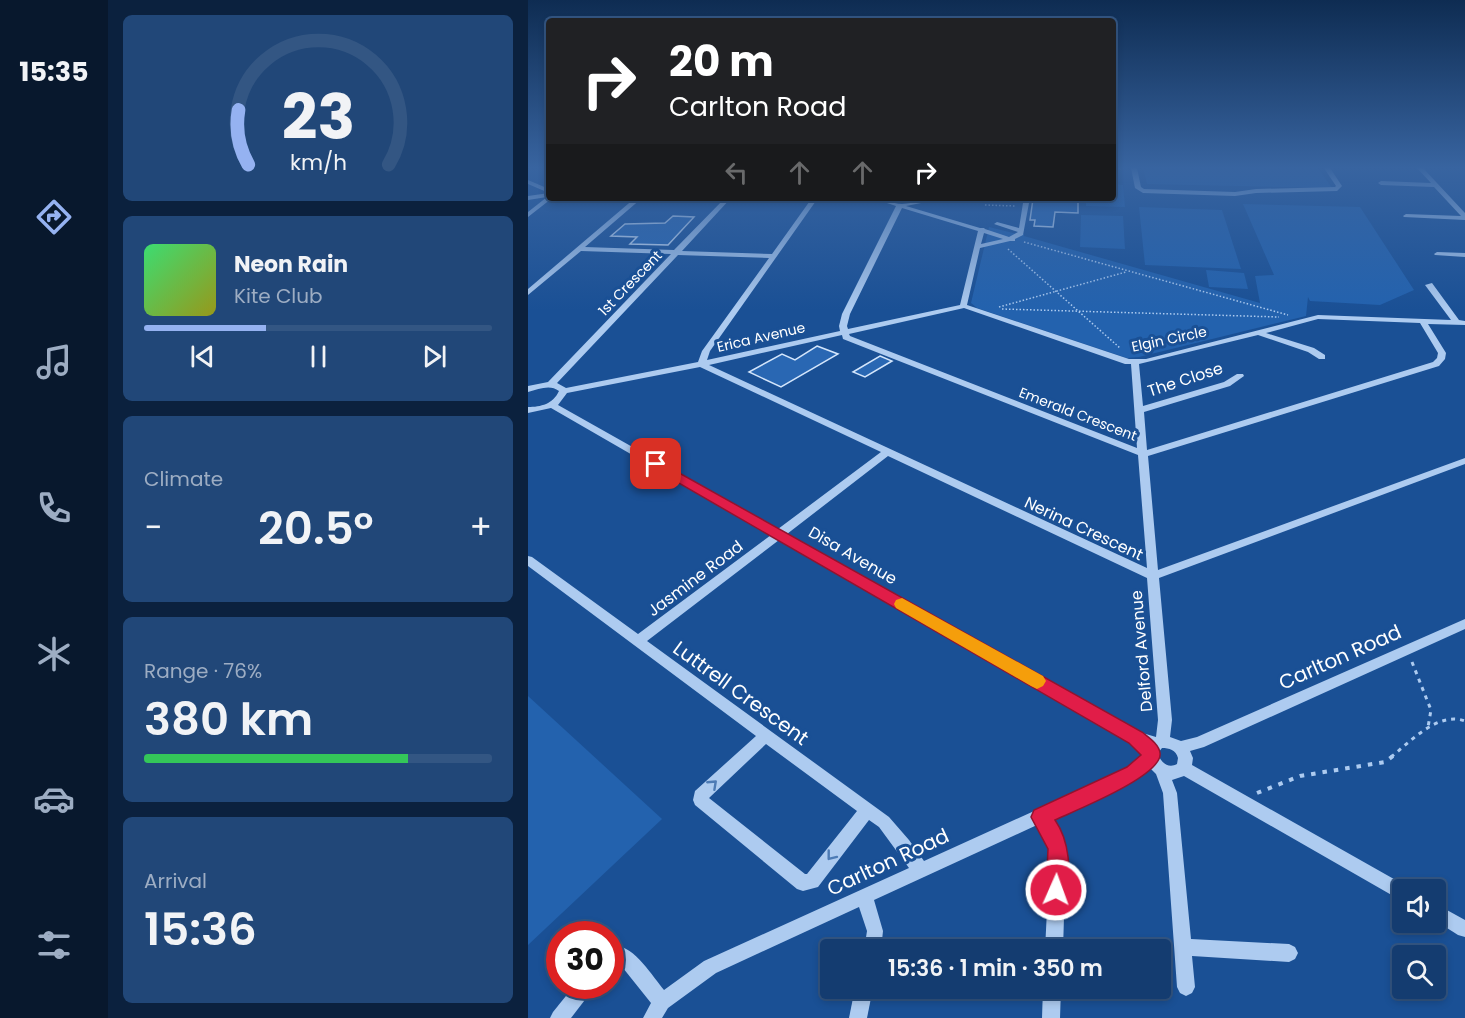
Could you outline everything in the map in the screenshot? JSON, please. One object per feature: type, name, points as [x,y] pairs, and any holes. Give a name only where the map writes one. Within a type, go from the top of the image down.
[{"type":"street","points":[[528,293],[619,216]]},
{"type":"street","name":"1st Crescent","points":[[550,385],[711,216]]},
{"type":"street","points":[[701,364],[706,351],[803,216]]},
{"type":"street","points":[[844,332],[843,322],[846,314],[895,216]]},
{"type":"street","points":[[936,216],[1012,239]]},
{"type":"street","points":[[977,247],[1019,236],[1024,216]]},
{"type":"street","points":[[1406,216],[1465,218]]},
{"type":"street","points":[[997,224],[1021,231]]},
{"type":"street","points":[[964,306],[982,229]]},
{"type":"street","points":[[580,249],[774,256]]},
{"type":"street","points":[[1437,254],[1465,255]]},
{"type":"street","points":[[1429,285],[1461,323]]},
{"type":"street","name":"Erica Avenue","points":[[564,392],[964,306]]},
{"type":"street","name":"Elgin Circle","points":[[964,306],[1135,363],[1323,317],[1461,323]]},
{"type":"street","name":"Emerald Crescent","points":[[844,332],[846,337],[1143,454],[1436,364],[1441,359],[1442,352],[1422,321]]},
{"type":"street","points":[[1256,332],[1311,350],[1323,357]]},
{"type":"street","name":"Delford Avenue","points":[[1135,363],[1167,757]]},
{"type":"street","name":"Nerina Crescent","points":[[701,364],[886,453],[1153,576],[1465,461]]},
{"type":"street","name":"The Close","points":[[1140,410],[1227,384],[1240,376]]},
{"type":"street","points":[[528,389],[550,385],[560,387],[564,392],[561,398],[552,405],[528,410]]},
{"type":"street","name":"Disa Avenue","points":[[552,405],[1136,737],[1392,887]]},
{"type":"street","name":"Jasmine Road","points":[[638,642],[886,453]]},
{"type":"street","name":"Luttrell Crescent","points":[[528,560],[867,810],[895,835],[920,870]]},
{"type":"street","name":"Carlton Road","points":[[652,1018],[662,1002],[710,966],[1041,817],[1167,757],[1465,624]]},
{"type":"street","points":[[766,735],[700,796],[700,800],[803,883],[812,880],[867,810]]},
{"type":"street","points":[[1167,757],[1186,987]]},
{"type":"street","points":[[1041,817],[1052,833],[1058,849],[1054,939]]},
{"type":"street","points":[[864,896],[875,932],[874,939]]},
{"type":"street","points":[[1446,918],[1464,929]]},
{"type":"street","points":[[1183,947],[1289,953]]},
{"type":"street","points":[[624,956],[662,1002]]},
{"type":"street","points":[[559,1018],[574,999]]},
{"type":"street","points":[[858,1018],[862,999]]},
{"type":"street","points":[[1051,1018],[1052,999]]},
{"type":"path","points":[[1129,271],[1054,291],[994,308],[1082,313],[1296,317],[1129,271],[1012,239],[1001,244],[1027,264],[1054,291],[1082,313],[1135,363]]},
{"type":"path","points":[[1407,650],[1431,710],[1428,727]]},
{"type":"path","points":[[1240,800],[1300,776],[1385,762],[1428,727],[1458,718],[1465,721]]},
{"type":"shaded area","points":[[1081,216],[1123,216],[1125,249],[1080,247]]},
{"type":"shaded area","points":[[1140,216],[1224,216],[1241,269],[1145,265]]},
{"type":"shaded area","points":[[1248,216],[1366,216],[1414,290],[1380,305],[1310,301],[1308,297],[1306,316],[1127,358],[977,308],[971,303],[989,227],[1024,234],[1024,236],[1260,303],[1255,276],[1274,275]]},
{"type":"shaded area","points":[[1206,270],[1244,273],[1248,289],[1209,287]]},
{"type":"shaded area","points":[[528,696],[662,819],[554,921],[546,921],[546,928],[528,945]]},
{"type":"building","points":[[673,216],[694,217],[668,245],[630,244],[637,237],[611,236],[625,224],[665,223]]},
{"type":"building","points":[[1031,216],[1055,216],[1053,227],[1034,226],[1035,220],[1030,220]]},
{"type":"building","points":[[817,346],[838,354],[781,387],[749,372],[782,354],[795,360]]},
{"type":"building","points":[[880,356],[892,361],[865,377],[853,372]]},
{"type":"slow traffic","points":[[902,604],[1037,681]]},
{"type":"route","points":[[656,464],[1136,737],[1151,752],[1151,758],[1134,773],[1041,817],[1052,833],[1058,849],[1056,890]]}]
